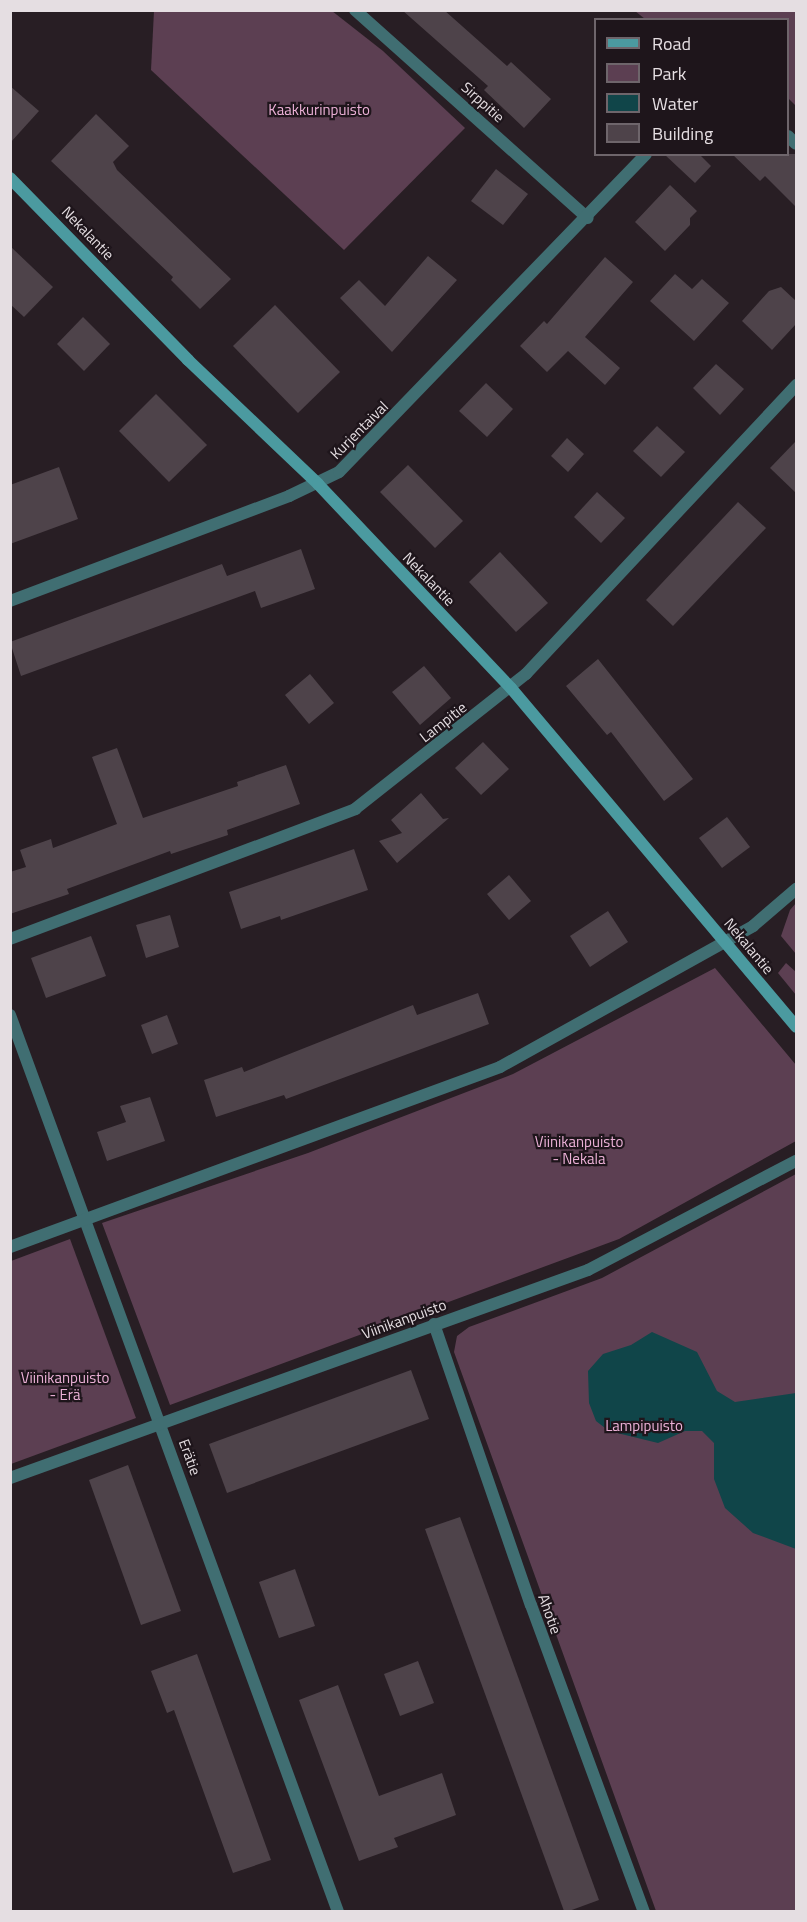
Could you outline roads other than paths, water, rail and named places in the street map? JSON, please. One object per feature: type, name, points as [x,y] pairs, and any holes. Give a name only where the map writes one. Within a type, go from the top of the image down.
[{"type":"main road","name":"Nekalantie","points":[[10,178],[188,360],[318,484],[511,688],[796,1027]]},
{"type":"street","name":"Sirppitie","points":[[355,10],[588,218]]},
{"type":"street","name":"Kurjentaival","points":[[10,602],[318,484],[339,472],[588,218],[644,156]]},
{"type":"street","name":"Lampitie","points":[[10,939],[355,809],[511,688],[796,385]]},
{"type":"street","points":[[10,1247],[500,1066],[760,921],[796,888]]},
{"type":"street","name":"Erätie","points":[[10,1015],[87,1219],[99,1263],[161,1422],[338,1911]]},
{"type":"street","name":"Viinikanpuisto","points":[[10,1478],[588,1270],[796,1161]]},
{"type":"street","name":"Ahotie","points":[[434,1324],[531,1605],[644,1911]]},
{"type":"water","points":[[652,1332],[697,1352],[717,1391],[735,1402],[796,1393],[796,1549],[753,1533],[725,1508],[714,1479],[714,1443],[702,1431],[685,1431],[658,1443],[609,1431],[596,1421],[589,1403],[588,1371],[603,1354],[631,1345]]},
{"type":"park label","name":"Kaakkurinpuisto","points":[[319,110]]},
{"type":"park label","name":"Viinikanpuisto - Nekala","points":[[579,1150]]},
{"type":"park label","name":"Viinikanpuisto - Erä","points":[[65,1386]]},
{"type":"park label","name":"Lampipuisto","points":[[644,1426]]}]
